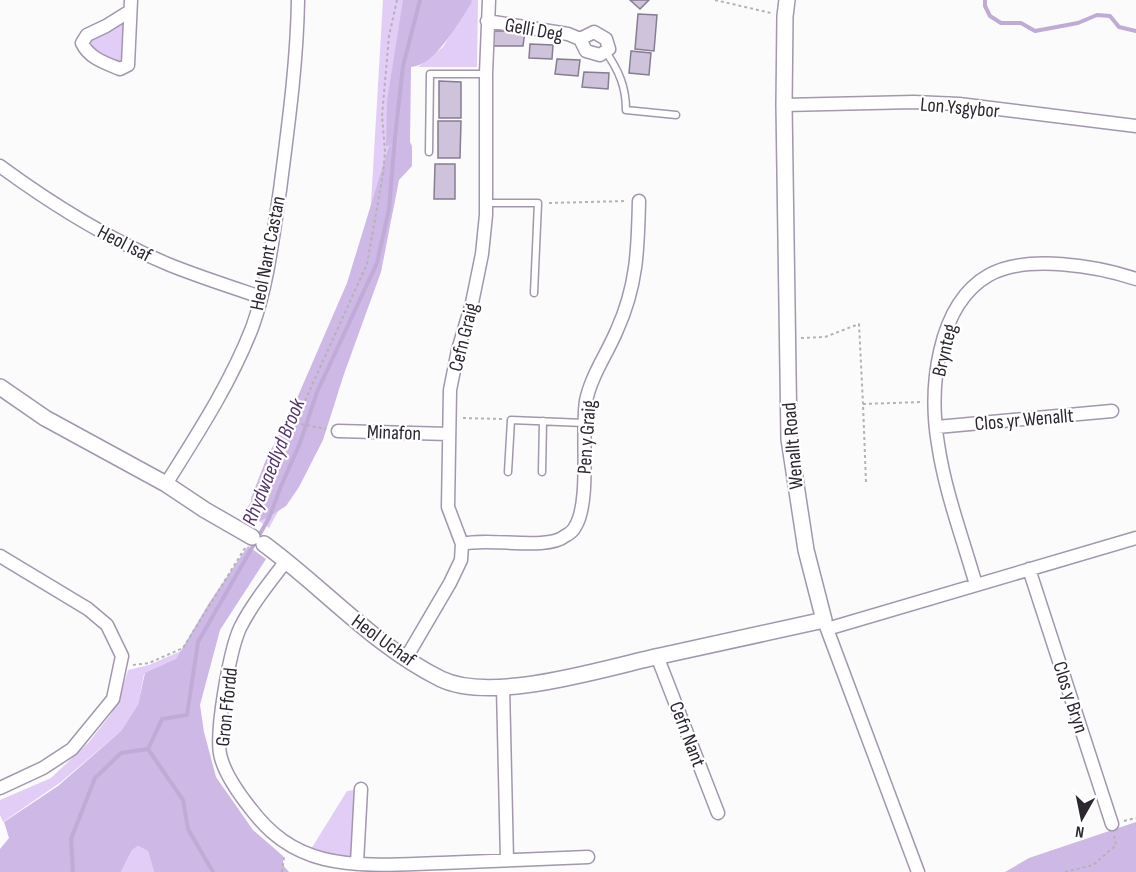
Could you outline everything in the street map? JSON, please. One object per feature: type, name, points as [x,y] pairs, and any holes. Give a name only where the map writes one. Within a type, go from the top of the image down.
[{"type":"street","name":"Heol Nant Castan","points":[[166,483],[232,374],[251,330],[261,297],[272,246],[292,91],[298,0]]},
{"type":"street","name":"Cefn Graig","points":[[462,544],[448,507],[450,390],[482,254],[486,203],[486,74],[489,0]]},
{"type":"street","name":"Wenallt Road","points":[[788,0],[785,16],[784,105],[786,339],[789,439],[795,491],[806,550],[826,625],[918,872]]},
{"type":"street","points":[[130,5],[128,65],[120,69],[104,63],[86,50],[82,43],[87,35],[106,27],[130,5]]},
{"type":"street","name":"Gelli Deg","points":[[488,21],[568,34],[580,39],[586,51],[600,54],[609,49],[606,39],[594,32],[580,39]]},
{"type":"street","name":"Lon Ysgybor","points":[[784,105],[914,102],[959,104],[1136,126]]},
{"type":"street","name":"Heol Isaf","points":[[0,166],[31,188],[115,239],[171,266],[261,297]]},
{"type":"street","name":"Pen y Graig","points":[[462,544],[474,541],[540,543],[562,539],[574,529],[580,517],[582,498],[586,401],[592,380],[618,328],[635,278],[639,201]]},
{"type":"street","name":"Brynteg","points":[[976,585],[943,470],[936,427],[937,372],[944,336],[954,311],[969,291],[990,275],[1021,264],[1097,270],[1136,279]]},
{"type":"street","name":"Heol Uchaf","points":[[0,387],[45,418],[166,483],[205,510],[258,541],[286,561],[376,637],[442,680],[465,686],[503,687],[557,681],[657,656],[826,625]]},
{"type":"street","name":"Clos yr Wenallt","points":[[936,427],[1112,411]]},
{"type":"street","name":"Minafon","points":[[338,431],[449,434]]},
{"type":"street","points":[[826,625],[976,585],[1136,538]]},
{"type":"street","points":[[406,658],[450,583],[461,560],[462,544]]},
{"type":"street","points":[[0,556],[88,609],[107,625],[122,656],[113,699],[72,749],[43,768],[0,788]]},
{"type":"street","name":"Gron Ffordd","points":[[286,561],[260,596],[240,629],[231,658],[221,717],[220,757],[239,793],[266,829],[286,843],[308,854],[335,861],[357,863],[409,864],[588,857]]},
{"type":"street","name":"Clos y Bryn","points":[[1029,569],[1112,824]]},
{"type":"street","name":"Cefn Nant","points":[[657,656],[718,813]]},
{"type":"street","points":[[503,687],[507,860]]},
{"type":"street","points":[[357,863],[362,789]]},
{"type":"lane","points":[[606,52],[618,69],[626,93],[626,110],[676,115]]},
{"type":"lane","points":[[429,152],[430,74],[486,74]]},
{"type":"lane","points":[[486,203],[538,203],[534,293]]},
{"type":"lane","points":[[508,472],[511,420],[585,423]]},
{"type":"lane","points":[[542,472],[543,421]]},
{"type":"path","points":[[121,666],[149,663],[183,648],[258,541],[251,512],[284,453],[295,423],[368,264],[383,174],[385,151],[383,105],[389,36],[397,0]]},
{"type":"path","points":[[716,0],[785,16]]},
{"type":"path","points":[[538,203],[639,201]]},
{"type":"path","points":[[786,339],[825,337],[860,324],[866,482]]},
{"type":"path","points":[[863,404],[935,402]]},
{"type":"path","points":[[450,418],[511,420]]},
{"type":"path","points":[[295,423],[338,431]]},
{"type":"path","points":[[1065,872],[1093,865],[1116,845],[1112,824]]},
{"type":"shaded area","points":[[383,0],[405,0],[388,160],[294,483],[269,528],[245,511],[277,459],[348,291],[370,220]]},
{"type":"shaded area","points":[[403,0],[472,0],[453,32],[437,52],[420,65],[411,67],[412,166],[399,180],[381,272],[323,440],[299,487],[286,506],[259,521],[252,516],[251,498],[267,457],[288,419],[347,283],[389,146],[398,145],[386,146],[387,101]]},
{"type":"shaded area","points":[[472,0],[478,0],[477,67],[418,67],[443,47]]},
{"type":"shaded area","points":[[130,11],[130,55],[120,69],[86,50],[87,35]]},
{"type":"shaded area","points":[[248,546],[266,559],[220,630],[200,705],[204,732],[216,777],[253,830],[283,856],[283,865],[289,872],[154,872],[148,851],[138,846],[132,850],[121,872],[0,872],[0,849],[9,838],[4,822],[58,786],[121,731],[138,705],[145,673],[176,659],[209,603]]},
{"type":"shaded area","points":[[181,651],[176,660],[144,674],[138,706],[121,731],[61,782],[3,822],[0,815],[0,800],[51,778],[89,742],[111,714],[120,696],[128,670],[149,665]]},
{"type":"shaded area","points":[[361,789],[357,863],[308,854],[347,791]]},
{"type":"shaded area","points":[[1136,822],[1136,872],[1005,872],[1029,858]]},
{"type":"shaded area","points":[[138,846],[148,851],[154,872],[121,872],[132,850]]},
{"type":"building","points":[[630,0],[649,0],[640,9]]},
{"type":"building","points":[[638,14],[657,15],[654,51],[635,49]]},
{"type":"building","points":[[494,31],[525,31],[523,46],[493,46]]},
{"type":"building","points":[[530,44],[553,45],[552,59],[529,58]]},
{"type":"building","points":[[631,51],[651,53],[649,75],[629,73]]},
{"type":"building","points":[[557,59],[580,60],[578,76],[555,74]]},
{"type":"building","points":[[584,72],[609,73],[608,89],[582,87]]},
{"type":"building","points":[[439,81],[461,82],[461,118],[439,118]]},
{"type":"building","points":[[438,121],[461,121],[460,158],[438,158]]},
{"type":"building","points":[[435,164],[455,164],[455,199],[434,199]]},
{"type":"waterway","name":"Rhydwaedlyd Brook","points":[[73,872],[71,839],[95,778],[121,753],[148,749],[162,719],[187,715],[198,642],[269,518],[300,443],[317,392],[377,263],[389,209],[403,66],[420,0]]},
{"type":"waterway","points":[[985,0],[990,16],[1001,23],[1021,23],[1035,31],[1078,23],[1097,15],[1110,16],[1119,27],[1136,31]]},
{"type":"waterway","points":[[148,749],[183,800],[188,829],[213,872]]}]
